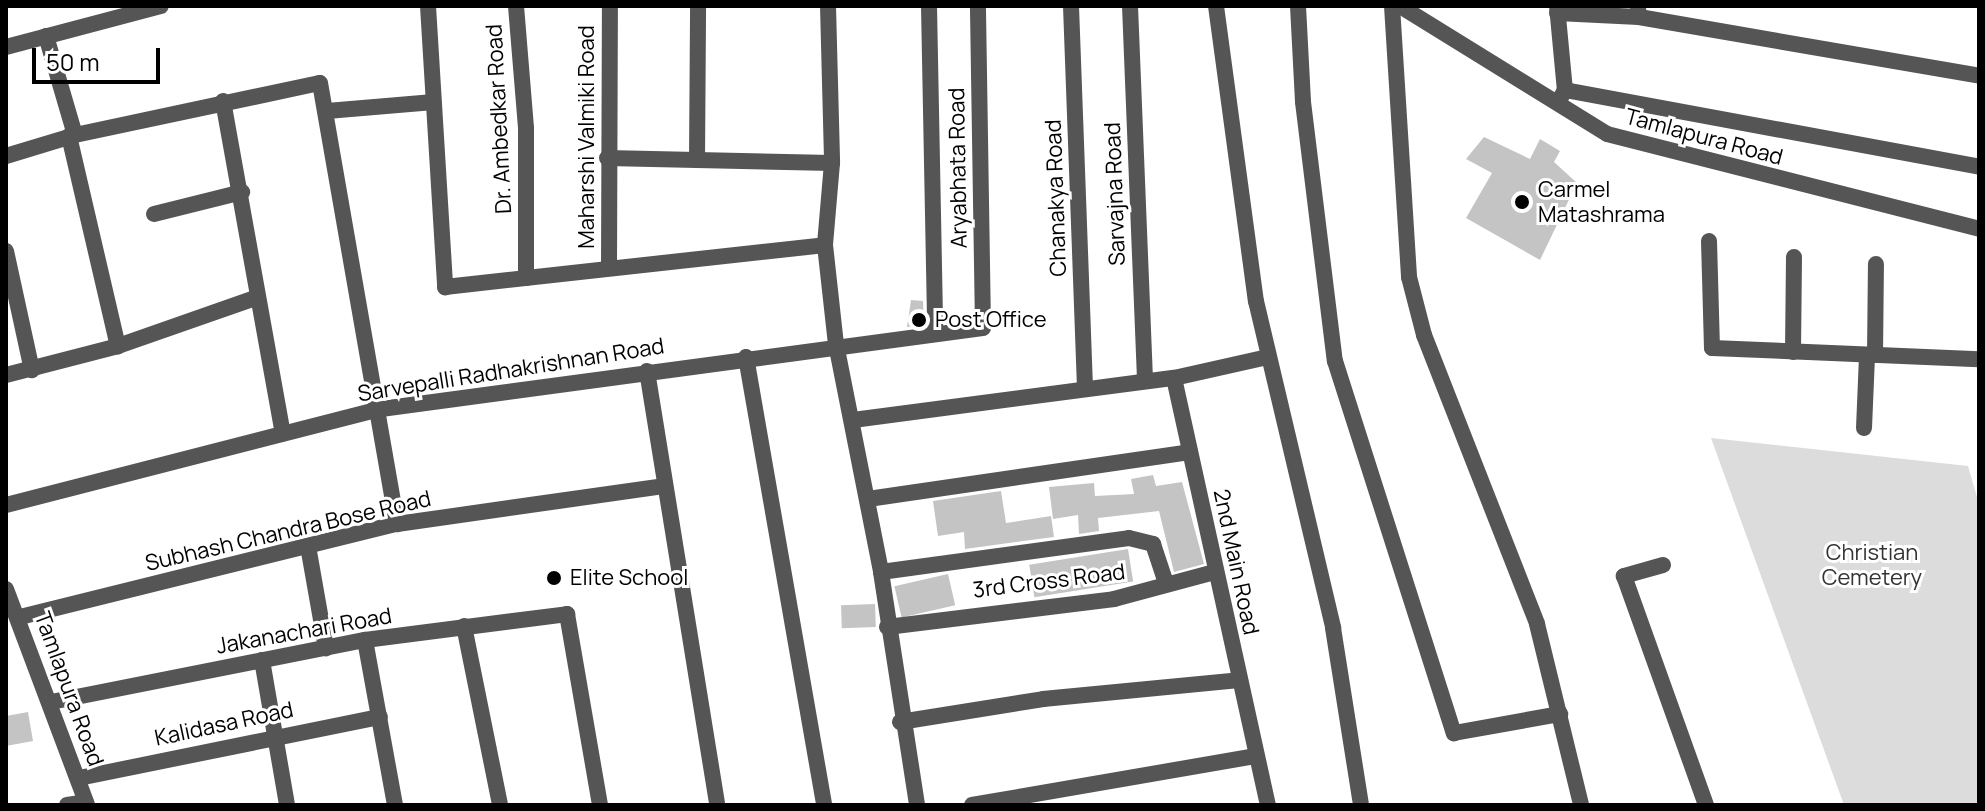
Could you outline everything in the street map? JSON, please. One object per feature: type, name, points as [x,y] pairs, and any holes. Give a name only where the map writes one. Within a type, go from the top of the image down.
[{"type":"street","points":[[6,47],[161,6]]},
{"type":"street","points":[[428,6],[445,287],[825,245]]},
{"type":"street","name":"Dr. Ambedkar Road","points":[[516,6],[526,128],[526,278]]},
{"type":"street","name":"Maharshi Valmiki Road","points":[[609,268],[607,158],[610,6]]},
{"type":"street","points":[[697,160],[698,6]]},
{"type":"street","points":[[828,6],[832,163],[825,245],[836,344],[881,572],[900,722],[917,805]]},
{"type":"street","points":[[929,6],[935,333]]},
{"type":"street","name":"Aryabhata Road","points":[[978,6],[983,328]]},
{"type":"street","name":"Chanakya Road","points":[[1071,6],[1085,388]]},
{"type":"street","name":"Sarvajna Road","points":[[1130,6],[1145,380]]},
{"type":"street","points":[[1216,6],[1230,136],[1268,357],[1333,628],[1361,805]]},
{"type":"street","points":[[1298,6],[1303,102],[1335,361],[1454,733],[1560,714]]},
{"type":"street","points":[[1392,6],[1409,277],[1424,335],[1537,624],[1581,805]]},
{"type":"street","name":"Tamlapura Road","points":[[1400,6],[1562,95],[1607,134],[1979,229]]},
{"type":"street","points":[[1979,76],[1639,12],[1557,10],[1562,95],[1979,167]]},
{"type":"street","points":[[46,36],[72,136],[118,346]]},
{"type":"street","points":[[6,156],[72,136],[223,101],[320,83],[381,409],[397,524]]},
{"type":"street","points":[[223,101],[242,192],[283,434]]},
{"type":"street","points":[[327,111],[434,102]]},
{"type":"street","points":[[607,158],[832,163]]},
{"type":"street","points":[[154,214],[242,192]]},
{"type":"street","points":[[1709,241],[1712,348],[1979,359]]},
{"type":"street","points":[[6,251],[32,370]]},
{"type":"street","points":[[1793,352],[1794,257]]},
{"type":"street","points":[[1864,428],[1876,264]]},
{"type":"street","points":[[6,375],[118,346],[258,297]]},
{"type":"street","name":"Sarvepalli Radhakrishnan Road","points":[[6,505],[381,409],[836,344],[983,328]]},
{"type":"street","points":[[746,357],[824,805]]},
{"type":"street","points":[[853,420],[1174,378],[1268,357]]},
{"type":"street","points":[[647,371],[663,486],[717,805]]},
{"type":"street","name":"2nd Main Road","points":[[1174,378],[1268,805]]},
{"type":"street","points":[[868,499],[1190,452]]},
{"type":"street","name":"Subhash Chandra Bose Road","points":[[11,603],[308,546],[397,524],[663,486]]},
{"type":"street","points":[[881,572],[1129,538],[1153,544],[1166,583]]},
{"type":"street","points":[[308,546],[326,648]]},
{"type":"street","points":[[1663,565],[1624,576],[1706,805]]},
{"type":"street","name":"3rd Cross Road","points":[[887,627],[1114,599],[1215,572]]},
{"type":"street","name":"Tamlapura Road","points":[[11,603],[87,803]]},
{"type":"street","name":"Jakanachari Road","points":[[51,702],[365,640],[567,614],[600,805]]},
{"type":"street","points":[[464,626],[500,805]]},
{"type":"street","points":[[365,640],[395,805]]},
{"type":"street","points":[[262,660],[287,805]]},
{"type":"street","points":[[900,722],[1043,699],[1239,680]]},
{"type":"street","name":"Kalidasa Road","points":[[79,778],[276,733],[380,717]]},
{"type":"street","points":[[972,805],[1255,756]]},
{"type":"street","points":[[67,805],[87,803]]},
{"type":"green space","name":"Christian Cemetery","points":[[1711,438],[1968,466],[1979,504],[1979,805],[1844,805]]},
{"type":"building","name":"Carmel Matashrama","points":[[1484,137],[1530,159],[1540,139],[1560,151],[1554,162],[1577,183],[1540,260],[1466,218],[1492,173],[1466,159]]},
{"type":"building","name":"Post Office","points":[[911,300],[923,301],[924,325],[907,327]]},
{"type":"building","points":[[1153,475],[1156,486],[1182,482],[1204,564],[1174,572],[1159,511],[1098,518],[1099,531],[1079,534],[1078,515],[1053,519],[1049,487],[1094,483],[1095,496],[1134,494],[1131,479]]},
{"type":"building","points":[[1001,491],[1006,523],[1051,516],[1054,537],[965,549],[964,532],[938,536],[933,501]]},
{"type":"building","points":[[1128,549],[1133,582],[1034,597],[1029,565]]},
{"type":"building","points":[[948,574],[955,605],[902,618],[894,586]]},
{"type":"building","points":[[875,604],[876,627],[842,628],[841,605]]},
{"type":"building","points":[[28,712],[33,741],[6,746],[6,716]]},
{"type":"place","name":"Carmel Matashrama","points":[[1522,202]]},
{"type":"place","name":"Post Office","points":[[919,320]]},
{"type":"place","name":"Elite School","points":[[554,578]]}]
